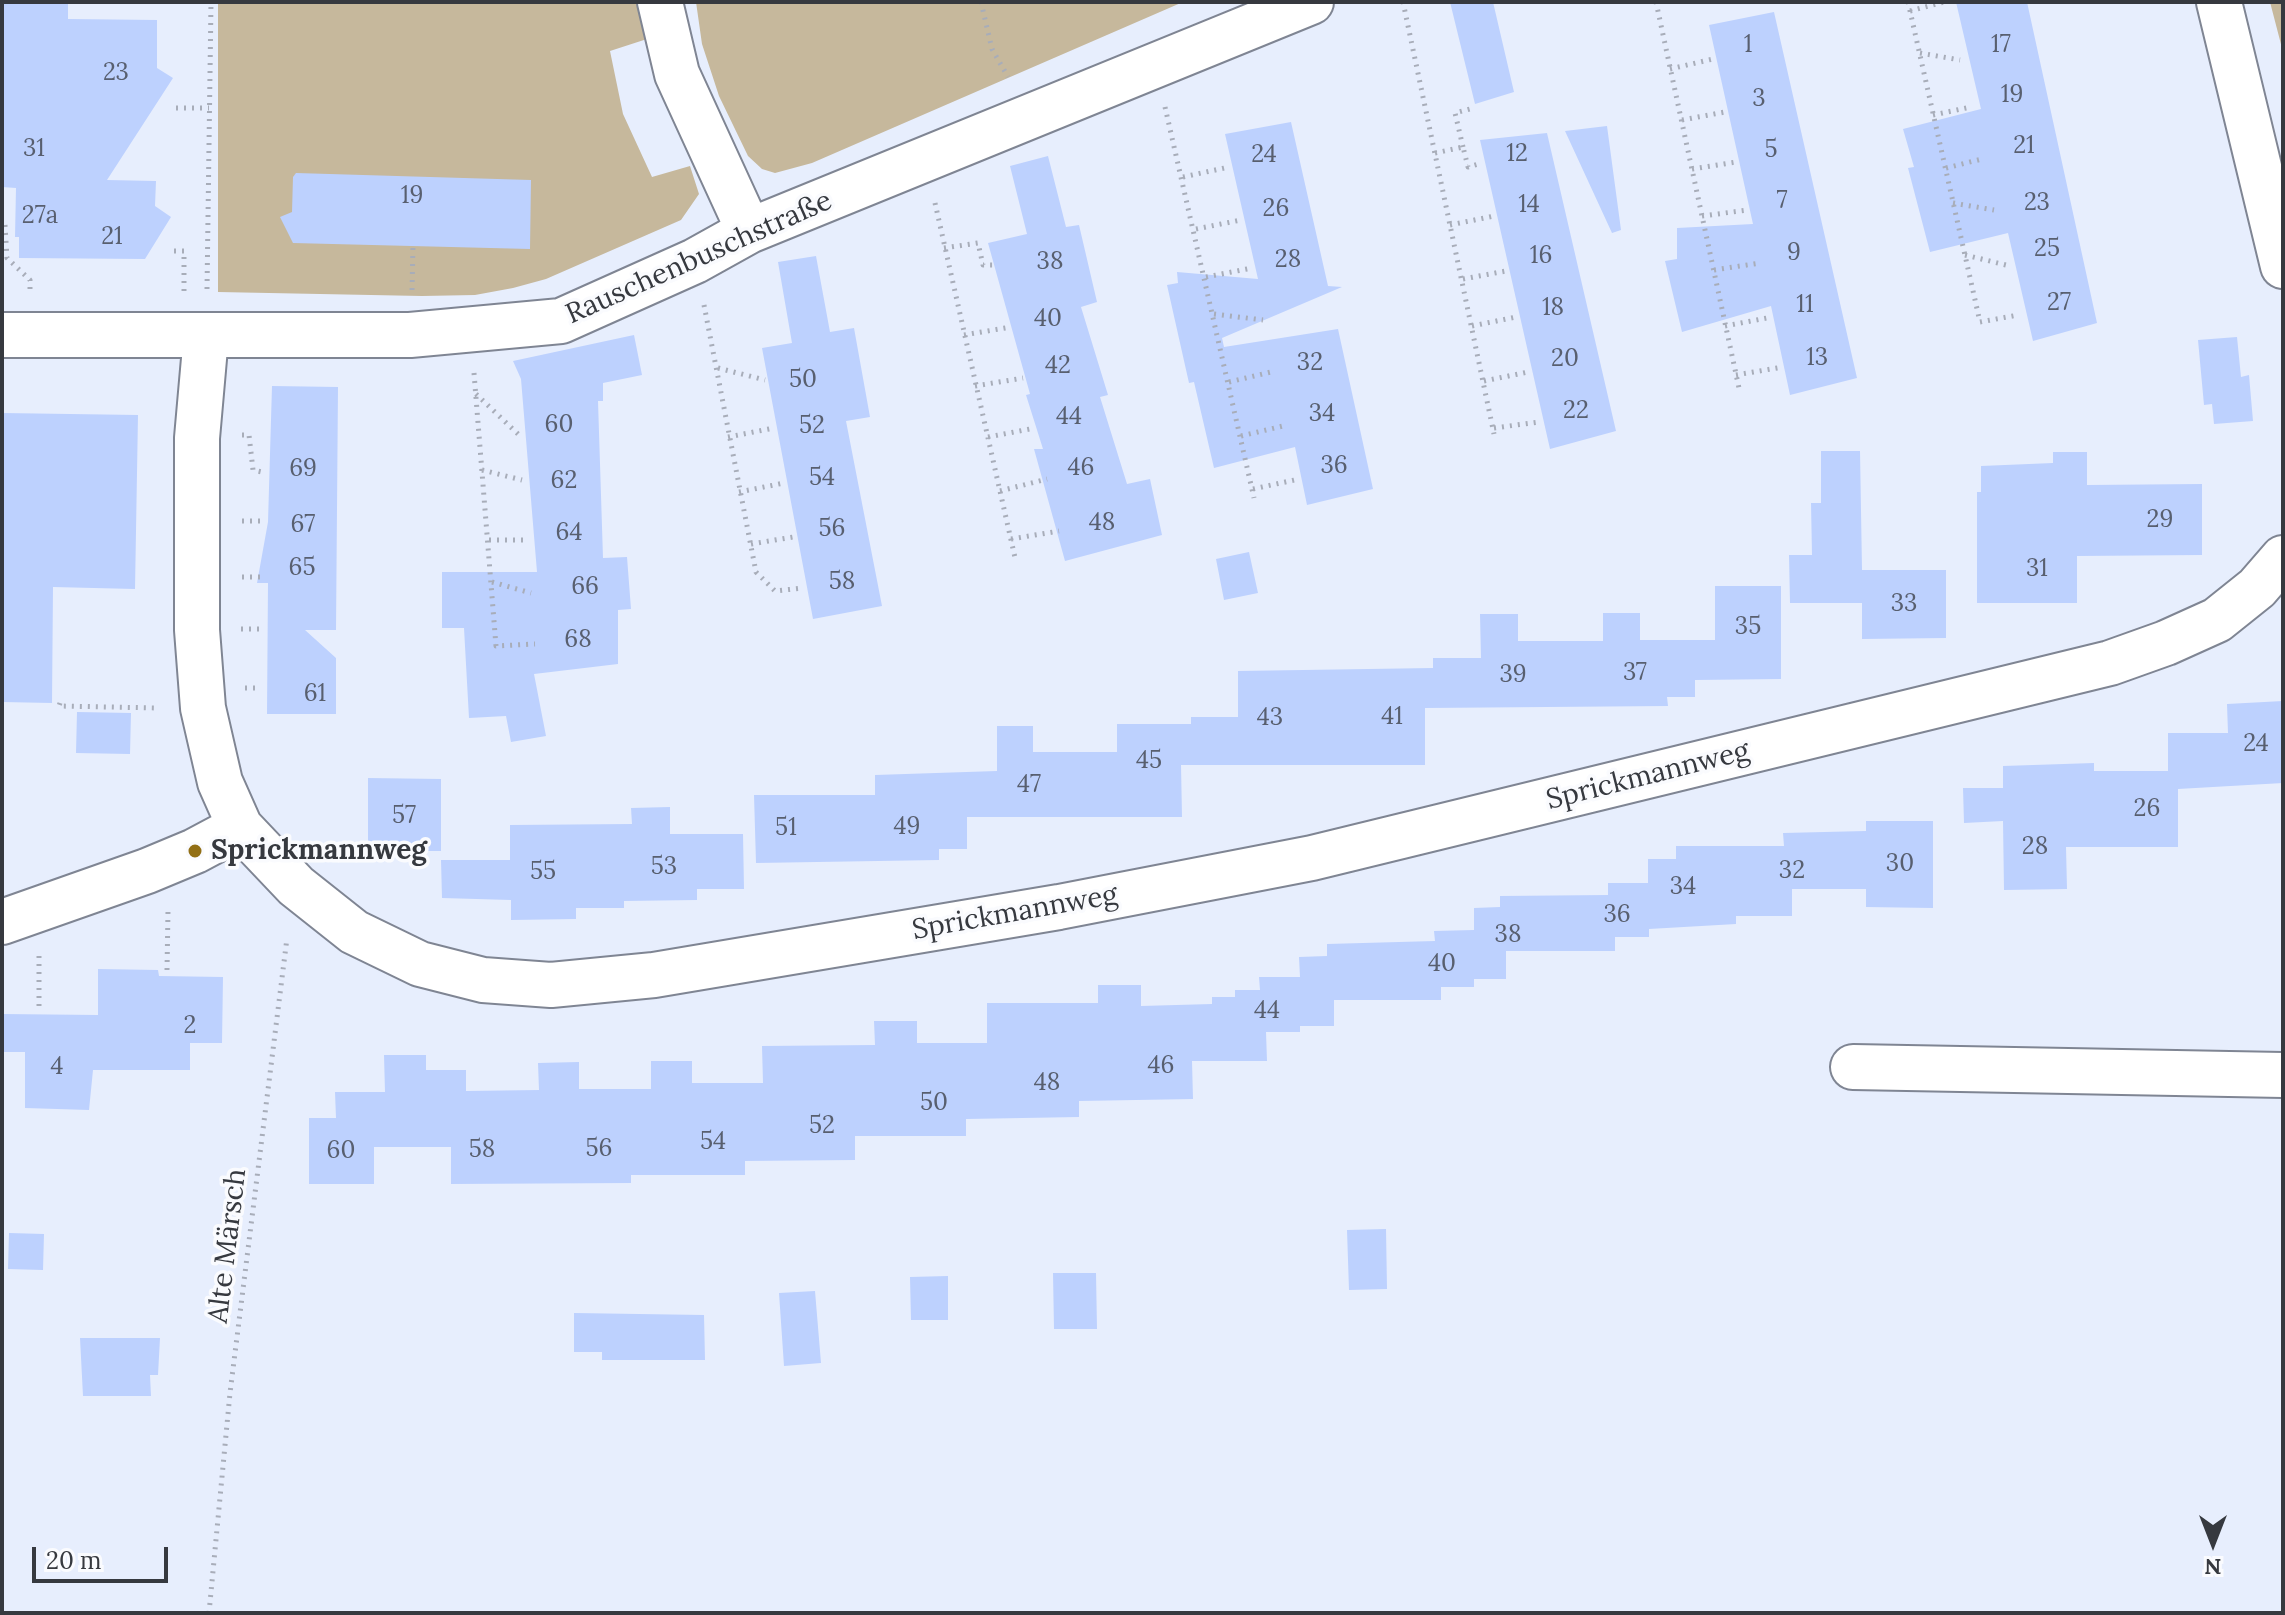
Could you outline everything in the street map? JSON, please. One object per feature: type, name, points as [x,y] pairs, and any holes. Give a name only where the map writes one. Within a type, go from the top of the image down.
[{"type":"street","points":[[660,2],[677,74],[749,231]]},
{"type":"street","name":"Rauschenbuschstraße","points":[[15,335],[471,332],[561,321],[695,261],[749,231],[1311,2]]},
{"type":"street","points":[[2219,2],[2283,266]]},
{"type":"street","name":"Sprickmannweg","points":[[206,336],[197,438],[196,521],[203,708],[220,782],[240,827],[296,886],[354,932],[420,964],[483,980],[551,985],[654,975],[1059,907],[1312,858],[2110,663],[2217,620],[2257,588],[2283,558]]},
{"type":"street","points":[[2,922],[169,861],[240,827]]},
{"type":"street","points":[[1853,1067],[2283,1075]]},
{"type":"path","points":[[206,336],[211,2]]},
{"type":"path","points":[[981,2],[992,49],[1030,117]]},
{"type":"path","points":[[1403,2],[1494,431],[1539,422]]},
{"type":"path","points":[[1656,2],[1739,388]]},
{"type":"path","points":[[1908,2],[1980,322],[2018,315]]},
{"type":"path","points":[[1910,11],[1944,2]]},
{"type":"path","points":[[1920,53],[1960,60]]},
{"type":"path","points":[[1670,69],[1713,59]]},
{"type":"path","points":[[1155,68],[1196,229],[1254,498]]},
{"type":"path","points":[[1933,115],[1971,107]]},
{"type":"path","points":[[176,108],[209,108]]},
{"type":"path","points":[[1470,109],[1455,113],[1468,167],[1482,163]]},
{"type":"path","points":[[1682,120],[1725,112]]},
{"type":"path","points":[[1435,153],[1463,147]]},
{"type":"path","points":[[926,159],[1016,562]]},
{"type":"path","points":[[1946,168],[1982,159]]},
{"type":"path","points":[[1692,169],[1736,162]]},
{"type":"path","points":[[1183,177],[1229,167]]},
{"type":"path","points":[[1953,203],[1994,210]]},
{"type":"path","points":[[1702,216],[1748,210]]},
{"type":"path","points":[[1450,225],[1494,216]]},
{"type":"path","points":[[1196,229],[1241,220]]},
{"type":"path","points":[[5,225],[7,258],[30,280],[15,335]]},
{"type":"path","points":[[944,248],[978,243],[983,265],[997,265]]},
{"type":"path","points":[[1965,255],[2006,265]]},
{"type":"path","points":[[695,261],[756,572],[775,591],[803,588]]},
{"type":"path","points":[[1714,270],[1760,263]]},
{"type":"path","points":[[1206,277],[1252,268]]},
{"type":"path","points":[[1463,279],[1506,271]]},
{"type":"path","points":[[1214,314],[1263,320]]},
{"type":"path","points":[[1472,326],[1516,317]]},
{"type":"path","points":[[1725,326],[1772,317]]},
{"type":"path","points":[[964,335],[1011,327]]},
{"type":"path","points":[[471,332],[496,646],[535,644]]},
{"type":"path","points":[[1736,375],[1783,367]]},
{"type":"path","points":[[718,368],[765,380]]},
{"type":"path","points":[[1229,382],[1275,371]]},
{"type":"path","points":[[1484,381],[1528,372]]},
{"type":"path","points":[[975,386],[1023,378]]},
{"type":"path","points":[[475,394],[518,434]]},
{"type":"path","points":[[1241,436],[1287,425]]},
{"type":"path","points":[[728,437],[774,428]]},
{"type":"path","points":[[988,437],[1035,428]]},
{"type":"path","points":[[482,470],[522,480]]},
{"type":"path","points":[[1000,491],[1047,479]]},
{"type":"path","points":[[1253,489],[1299,479]]},
{"type":"path","points":[[739,492],[784,483]]},
{"type":"path","points":[[1011,539],[1059,531]]},
{"type":"path","points":[[751,544],[793,537]]},
{"type":"path","points":[[489,540],[527,540]]},
{"type":"path","points":[[492,582],[531,593]]},
{"type":"path","points":[[60,703],[59,706],[203,708]]},
{"type":"path","points":[[167,970],[169,861]]},
{"type":"path","name":"Alte Märsch","points":[[209,1613],[230,1393],[296,886]]},
{"type":"shaded area","points":[[218,2],[642,2],[647,39],[610,51],[623,114],[652,177],[690,166],[699,194],[681,220],[546,279],[513,288],[475,295],[422,296],[218,292]]},
{"type":"shaded area","points":[[696,2],[1183,2],[812,163],[775,173],[762,169],[748,156],[719,96],[702,44]]},
{"type":"shaded area","points":[[2270,2],[2283,2],[2283,52]]},
{"type":"building","points":[[2,2],[68,2],[68,19],[157,20],[157,68],[173,78],[107,180],[156,181],[155,206],[171,217],[145,259],[19,258],[19,237],[15,237],[16,188],[2,187]]},
{"type":"building","points":[[1450,2],[1493,2],[1514,92],[1475,104]]},
{"type":"building","points":[[1956,2],[2027,2],[2097,323],[2033,341],[2008,233],[1930,252],[1908,168],[1914,167],[1903,129],[1981,109]]},
{"type":"building","points":[[1774,12],[1857,378],[1790,395],[1771,306],[1682,332],[1665,261],[1677,259],[1677,228],[1753,224],[1709,25]]},
{"type":"building","points":[[1291,122],[1328,286],[1342,287],[1222,338],[1224,347],[1338,329],[1373,489],[1307,505],[1295,447],[1214,468],[1194,382],[1189,383],[1167,285],[1178,283],[1177,272],[1258,279],[1225,134]]},
{"type":"building","points":[[1607,126],[1621,230],[1612,233],[1565,131]]},
{"type":"building","points":[[1547,133],[1616,431],[1550,449],[1480,140]]},
{"type":"building","points":[[1048,156],[1066,227],[1079,225],[1097,302],[1081,307],[1108,395],[1100,397],[1127,484],[1150,479],[1162,535],[1065,561],[1034,449],[1043,449],[1026,395],[1030,394],[988,243],[1027,234],[1010,166]]},
{"type":"building","points":[[296,173],[531,180],[530,249],[293,243],[280,217],[292,212],[293,177]]},
{"type":"building","points":[[816,256],[830,332],[854,328],[870,417],[846,421],[882,606],[813,619],[762,348],[792,343],[778,262]]},
{"type":"building","points":[[634,335],[642,375],[603,383],[603,401],[598,401],[603,558],[627,557],[631,609],[618,610],[618,664],[534,674],[546,736],[511,742],[506,716],[469,718],[464,628],[442,628],[442,572],[537,572],[521,379],[513,361]]},
{"type":"building","points":[[2237,337],[2241,377],[2249,375],[2253,421],[2214,424],[2212,404],[2204,405],[2198,340]]},
{"type":"building","points":[[272,386],[338,387],[336,630],[305,630],[336,658],[336,714],[267,714],[268,583],[257,583],[268,522]]},
{"type":"building","points":[[2,413],[138,415],[135,589],[53,587],[52,703],[2,702]]},
{"type":"building","points":[[1821,451],[1860,451],[1862,570],[1946,570],[1946,638],[1862,639],[1862,603],[1790,603],[1789,555],[1812,555],[1811,503],[1821,503]]},
{"type":"building","points":[[2053,452],[2087,452],[2087,485],[2202,484],[2202,555],[2077,556],[2077,603],[1977,603],[1977,492],[1981,492],[1981,466],[2053,463]]},
{"type":"building","points":[[1249,552],[1258,593],[1224,600],[1216,559]]},
{"type":"building","points":[[1715,586],[1781,586],[1781,679],[1695,680],[1695,697],[1667,697],[1668,706],[1425,708],[1425,765],[1181,765],[1182,817],[967,817],[967,849],[939,849],[939,860],[756,863],[754,795],[875,795],[875,775],[997,771],[997,726],[1033,726],[1033,752],[1117,752],[1117,724],[1191,724],[1191,717],[1238,717],[1238,671],[1433,668],[1433,658],[1481,658],[1480,614],[1518,614],[1518,641],[1603,641],[1603,613],[1640,613],[1640,640],[1715,640]]},
{"type":"building","points":[[2283,701],[2283,783],[2178,789],[2178,847],[2066,847],[2067,889],[2004,890],[2003,821],[1964,823],[1963,788],[2003,788],[2003,766],[2094,763],[2094,771],[2168,771],[2168,733],[2228,733],[2227,704]]},
{"type":"building","points":[[77,712],[131,713],[130,754],[76,753]]},
{"type":"building","points":[[368,778],[441,779],[441,851],[368,851]]},
{"type":"building","points":[[670,807],[670,834],[743,834],[744,889],[697,889],[697,900],[624,901],[624,908],[576,908],[576,919],[511,920],[511,900],[442,898],[441,860],[510,860],[510,825],[632,824],[631,808]]},
{"type":"building","points":[[1866,821],[1933,821],[1933,908],[1866,907],[1866,889],[1792,889],[1792,916],[1736,916],[1736,924],[1649,929],[1649,937],[1615,937],[1615,951],[1506,951],[1506,979],[1474,979],[1474,987],[1441,987],[1441,1000],[1334,1000],[1334,1026],[1300,1026],[1300,1032],[1266,1032],[1267,1061],[1192,1061],[1193,1099],[1079,1101],[1079,1117],[966,1119],[966,1136],[855,1136],[855,1160],[745,1161],[745,1175],[631,1175],[631,1183],[451,1184],[451,1147],[374,1147],[374,1184],[309,1184],[309,1118],[336,1118],[335,1092],[385,1092],[384,1055],[426,1055],[426,1070],[466,1070],[466,1091],[539,1090],[538,1063],[579,1062],[579,1089],[651,1089],[651,1061],[692,1061],[692,1083],[763,1083],[762,1046],[875,1045],[874,1021],[917,1021],[917,1043],[987,1043],[987,1003],[1098,1003],[1098,985],[1141,985],[1141,1006],[1212,1004],[1212,997],[1235,997],[1235,990],[1260,990],[1259,977],[1300,977],[1299,957],[1327,956],[1327,944],[1435,941],[1434,931],[1474,930],[1474,908],[1500,907],[1500,896],[1608,895],[1608,883],[1648,883],[1648,859],[1676,859],[1676,846],[1784,846],[1783,833],[1866,831]]},
{"type":"building","points":[[98,969],[158,970],[159,976],[223,977],[222,1043],[190,1043],[190,1070],[93,1070],[89,1110],[25,1108],[25,1052],[2,1052],[2,1014],[98,1015]]},
{"type":"building","points":[[1386,1229],[1387,1289],[1349,1290],[1347,1230]]},
{"type":"building","points":[[9,1233],[44,1234],[43,1270],[8,1269]]},
{"type":"building","points":[[1053,1273],[1096,1273],[1097,1329],[1054,1329]]},
{"type":"building","points":[[948,1276],[948,1320],[911,1320],[910,1277]]},
{"type":"building","points":[[815,1291],[821,1363],[784,1366],[779,1293]]},
{"type":"building","points":[[574,1313],[704,1315],[705,1360],[602,1360],[602,1352],[574,1352]]},
{"type":"building","points":[[80,1338],[160,1338],[158,1375],[150,1375],[151,1396],[83,1396]]},
{"type":"place","name":"Sprickmannweg","points":[[195,851]]}]
